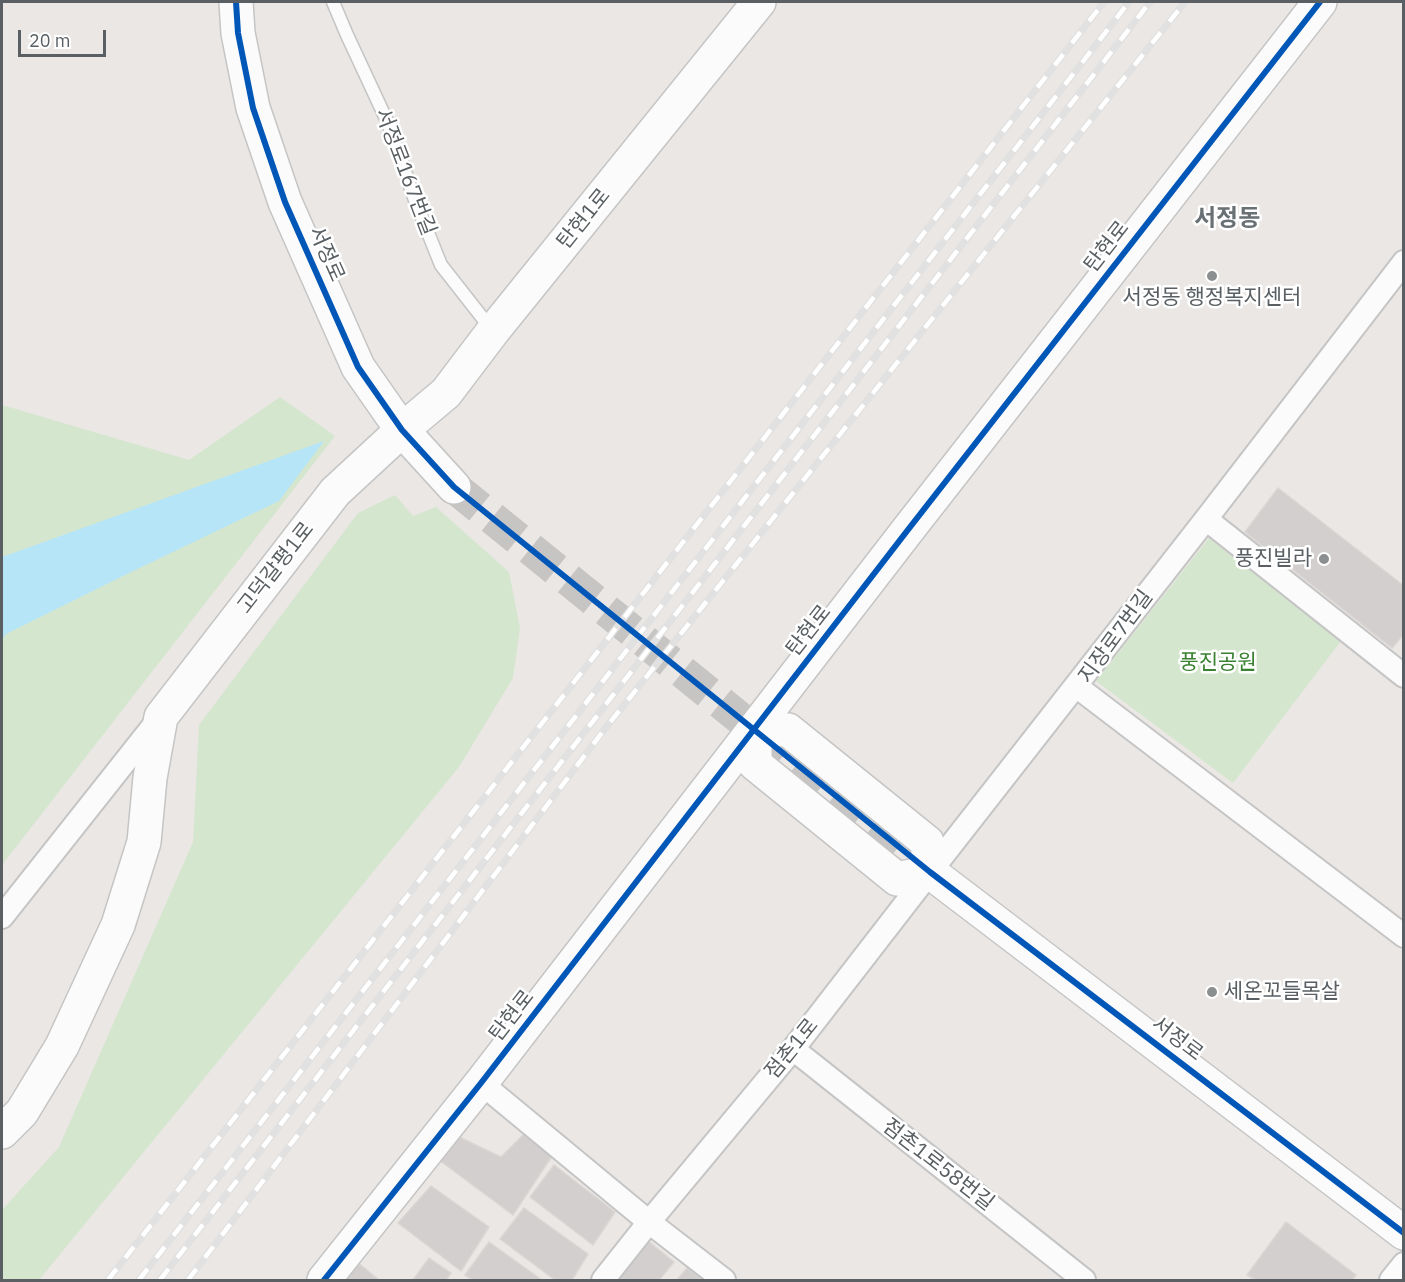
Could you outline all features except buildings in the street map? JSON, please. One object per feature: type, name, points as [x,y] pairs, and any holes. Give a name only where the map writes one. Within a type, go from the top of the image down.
[{"type":"street","name":"서정로","points":[[236,2],[238,33],[253,108],[285,202],[358,367],[402,430],[454,487]]},
{"type":"street","name":"탄현1로","points":[[402,430],[446,393],[493,331],[759,2]]},
{"type":"street","name":"탄현로","points":[[324,1281],[481,1083],[928,503],[1320,2]]},
{"type":"street","name":"지장로7번길","points":[[1404,262],[1076,686],[1404,936]]},
{"type":"street","name":"고덕갈평1로","points":[[161,717],[335,492],[402,430]]},
{"type":"street","points":[[1206,519],[1404,676]]},
{"type":"street","name":"점촌1로","points":[[603,1281],[793,1049],[1076,686]]},
{"type":"street","points":[[2,917],[161,717]]},
{"type":"street","points":[[2,1132],[22,1112],[62,1046],[118,925],[144,842],[150,778],[161,717]]},
{"type":"street","points":[[755,729],[788,730],[927,842],[930,872],[897,879],[755,764],[755,729]]},
{"type":"street","name":"서정로","points":[[930,872],[1404,1233]]},
{"type":"street","name":"점촌1로58번길","points":[[793,1049],[1084,1281]]},
{"type":"street","points":[[481,1083],[724,1281]]},
{"type":"street","points":[[1391,1281],[1404,1264]]},
{"type":"lane","name":"서정로167번길","points":[[333,2],[388,123],[441,265],[493,331]]},
{"type":"green space","points":[[280,397],[335,436],[2,865],[2,405],[189,460]]},
{"type":"green space","points":[[395,495],[413,516],[436,507],[509,572],[520,628],[513,678],[459,767],[39,1280],[2,1280],[2,1210],[59,1147],[193,842],[199,725],[358,513]]},
{"type":"green space","name":"풍진공원","points":[[1209,538],[1341,641],[1233,783],[1096,681]]},
{"type":"water","points":[[324,441],[279,501],[6,634],[2,640],[2,557]]},
{"type":"tunnel","points":[[454,487],[930,872]]},
{"type":"railway","points":[[108,1280],[1104,2]]},
{"type":"railway","points":[[139,1280],[1129,2]]},
{"type":"railway","points":[[160,1280],[1150,2]]},
{"type":"railway","points":[[188,1280],[604,730],[1185,2]]},
{"type":"cycle path","points":[[236,2],[238,33],[253,108],[285,202],[358,367],[402,430],[454,487],[930,872],[1404,1233]]},
{"type":"cycle path","points":[[324,1280],[481,1083],[907,531],[1320,2]]},
{"type":"place","name":"서정동 행정복지센터","points":[[1212,276]]},
{"type":"place","name":"풍진빌라","points":[[1324,559]]},
{"type":"place","name":"세온꼬들목살","points":[[1212,992]]},
{"type":"district","name":"서정동","points":[[1227,219]]}]
